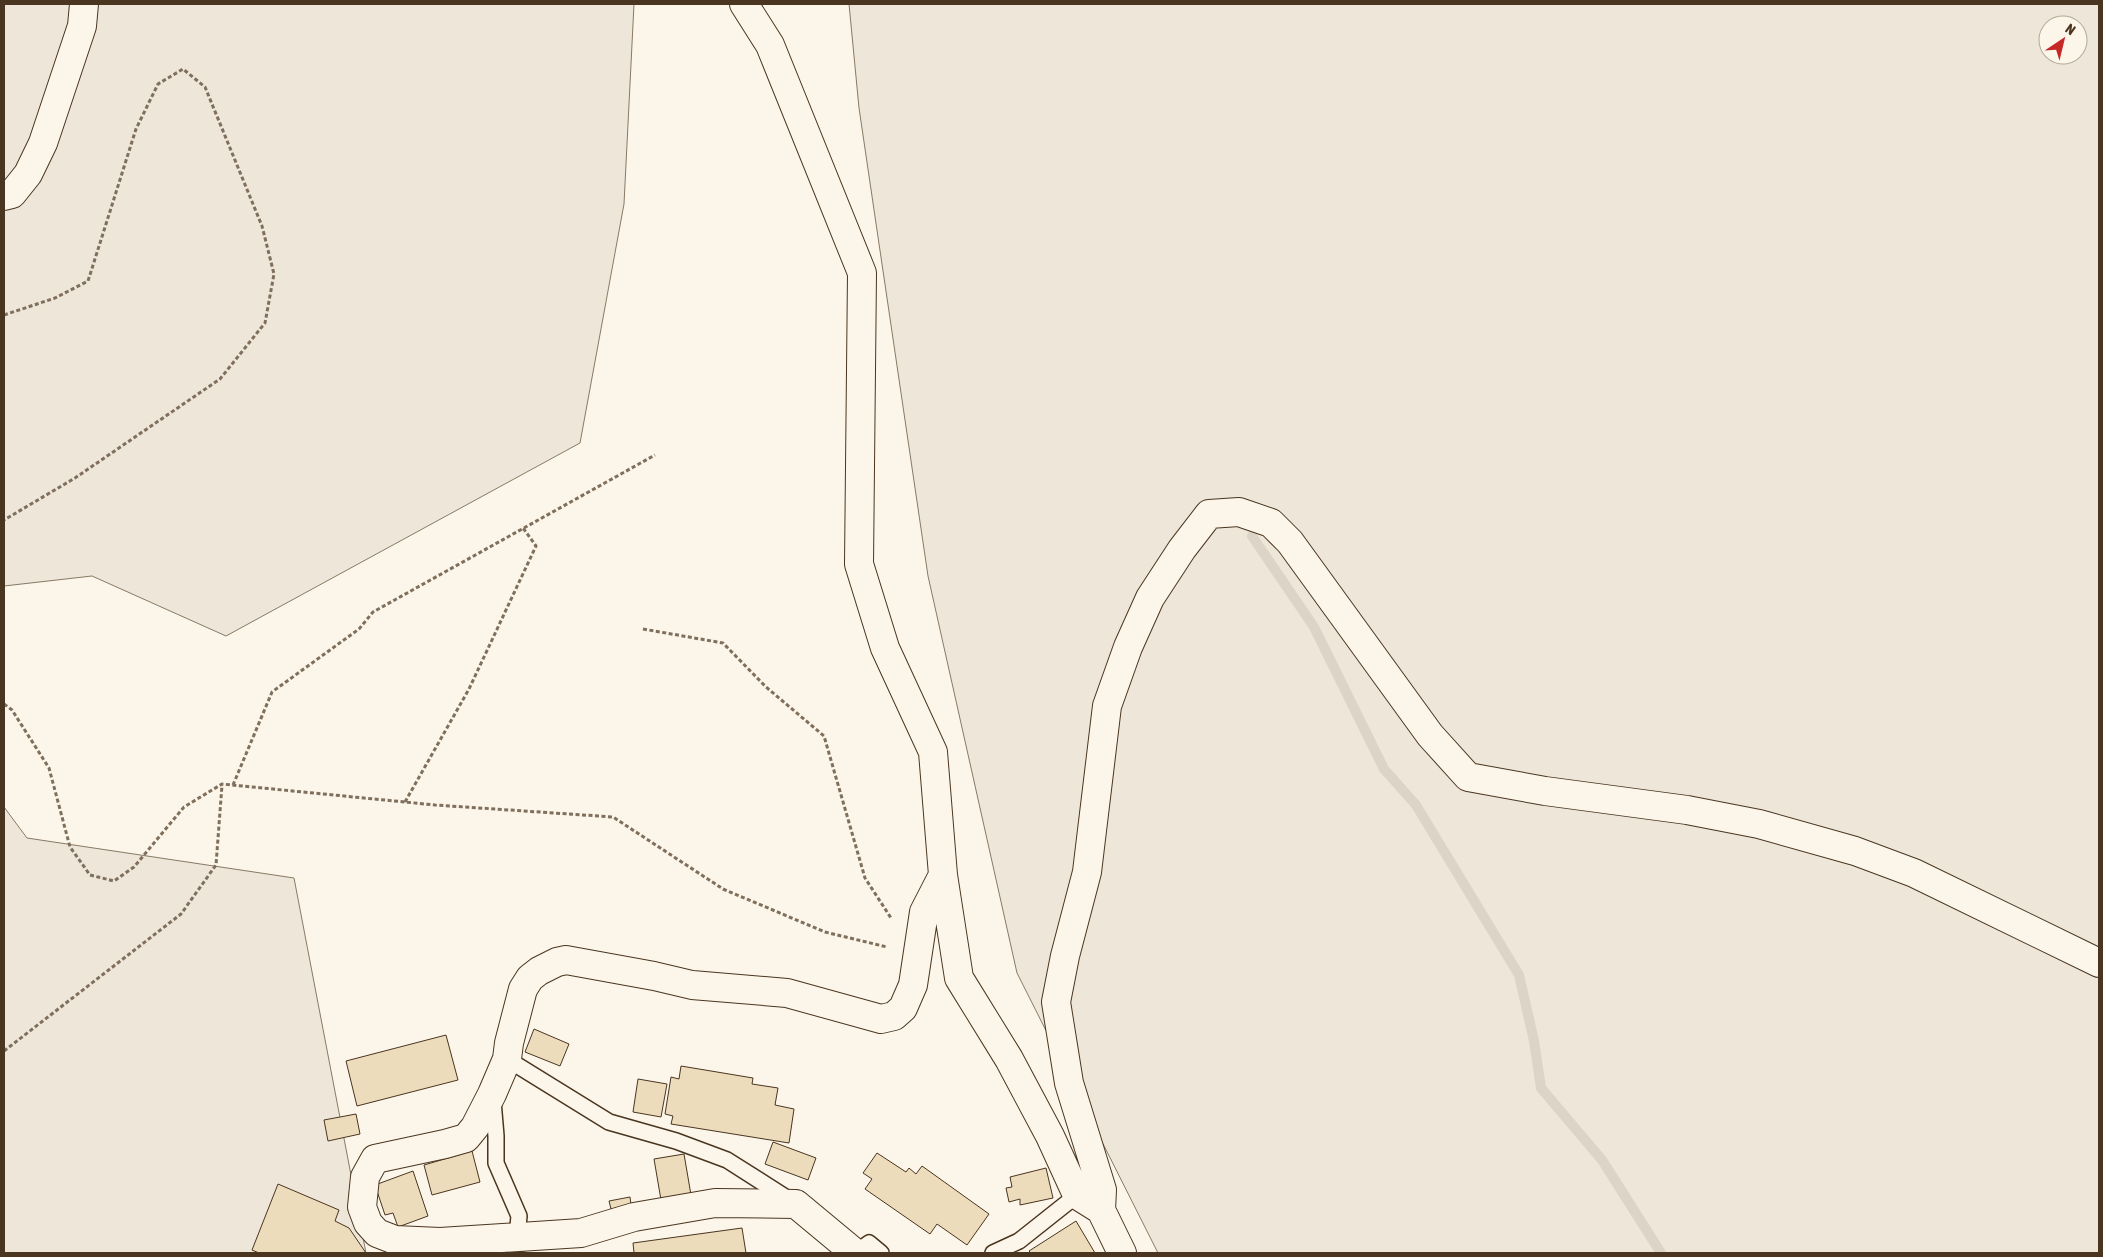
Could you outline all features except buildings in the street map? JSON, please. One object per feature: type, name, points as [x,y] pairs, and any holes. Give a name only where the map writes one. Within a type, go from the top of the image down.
[{"type":"street","points":[[4,196],[12,194],[28,174],[43,143],[82,26],[84,4]]},
{"type":"street","points":[[744,4],[770,45],[862,273],[859,564],[885,648],[933,752],[943,875],[959,978],[1014,1068],[1050,1136],[1077,1195],[1102,1210]]},
{"type":"street","points":[[1122,1253],[1102,1210],[1102,1190],[1069,1083],[1056,1002],[1065,956],[1088,872],[1107,706],[1128,647],[1150,598],[1182,549],[1209,514],[1239,512],[1271,523],[1290,542],[1430,735],[1468,777],[1554,792],[1687,810],[1759,824],[1855,851],[1914,873],[2099,963]]},
{"type":"street","points":[[855,1253],[796,1204],[715,1203],[634,1217],[581,1233],[440,1242],[395,1240],[376,1234],[368,1223],[362,1207],[364,1177],[375,1158],[466,1138],[492,1094],[507,1059],[508,1042],[523,989],[530,978],[557,962],[566,960],[692,985],[787,993],[881,1019],[894,1016],[903,1008],[913,986],[924,912],[943,875]]},
{"type":"lane","points":[[507,1059],[608,1122],[676,1141],[727,1160],[796,1204]]},
{"type":"lane","points":[[492,1094],[496,1136],[496,1163],[519,1216],[517,1237]]},
{"type":"lane","points":[[993,1253],[1007,1249],[1019,1241],[1077,1195]]},
{"type":"lane","points":[[855,1253],[869,1243],[881,1253]]},
{"type":"path","points":[[4,315],[55,298],[88,281],[136,129],[158,84],[183,69],[206,87],[262,226],[274,274],[265,323],[220,379],[75,478],[4,520]]},
{"type":"path","points":[[233,786],[272,692],[359,628],[373,612],[655,455]]},
{"type":"path","points":[[405,802],[469,688],[536,546],[523,528]]},
{"type":"path","points":[[643,629],[723,643],[766,687],[824,736],[865,878],[918,958]]},
{"type":"path","points":[[4,704],[12,710],[49,768],[70,847],[90,875],[114,880],[134,867],[184,807],[222,784],[405,802],[613,817],[723,889],[825,932],[890,948],[918,958]]},
{"type":"path","points":[[4,1051],[181,914],[216,865],[222,784]]},
{"type":"shaded area","points":[[4,4],[634,4],[624,204],[580,443],[226,636],[92,576],[4,586]]},
{"type":"shaded area","points":[[849,4],[2099,4],[2099,1253],[1158,1253],[1017,973],[928,576],[859,108]]},
{"type":"shaded area","points":[[4,807],[27,838],[294,878],[366,1253],[4,1253]]},
{"type":"waterway","points":[[1252,536],[1314,627],[1384,769],[1416,805],[1519,975],[1534,1041],[1541,1088],[1602,1160],[1661,1253]]}]
